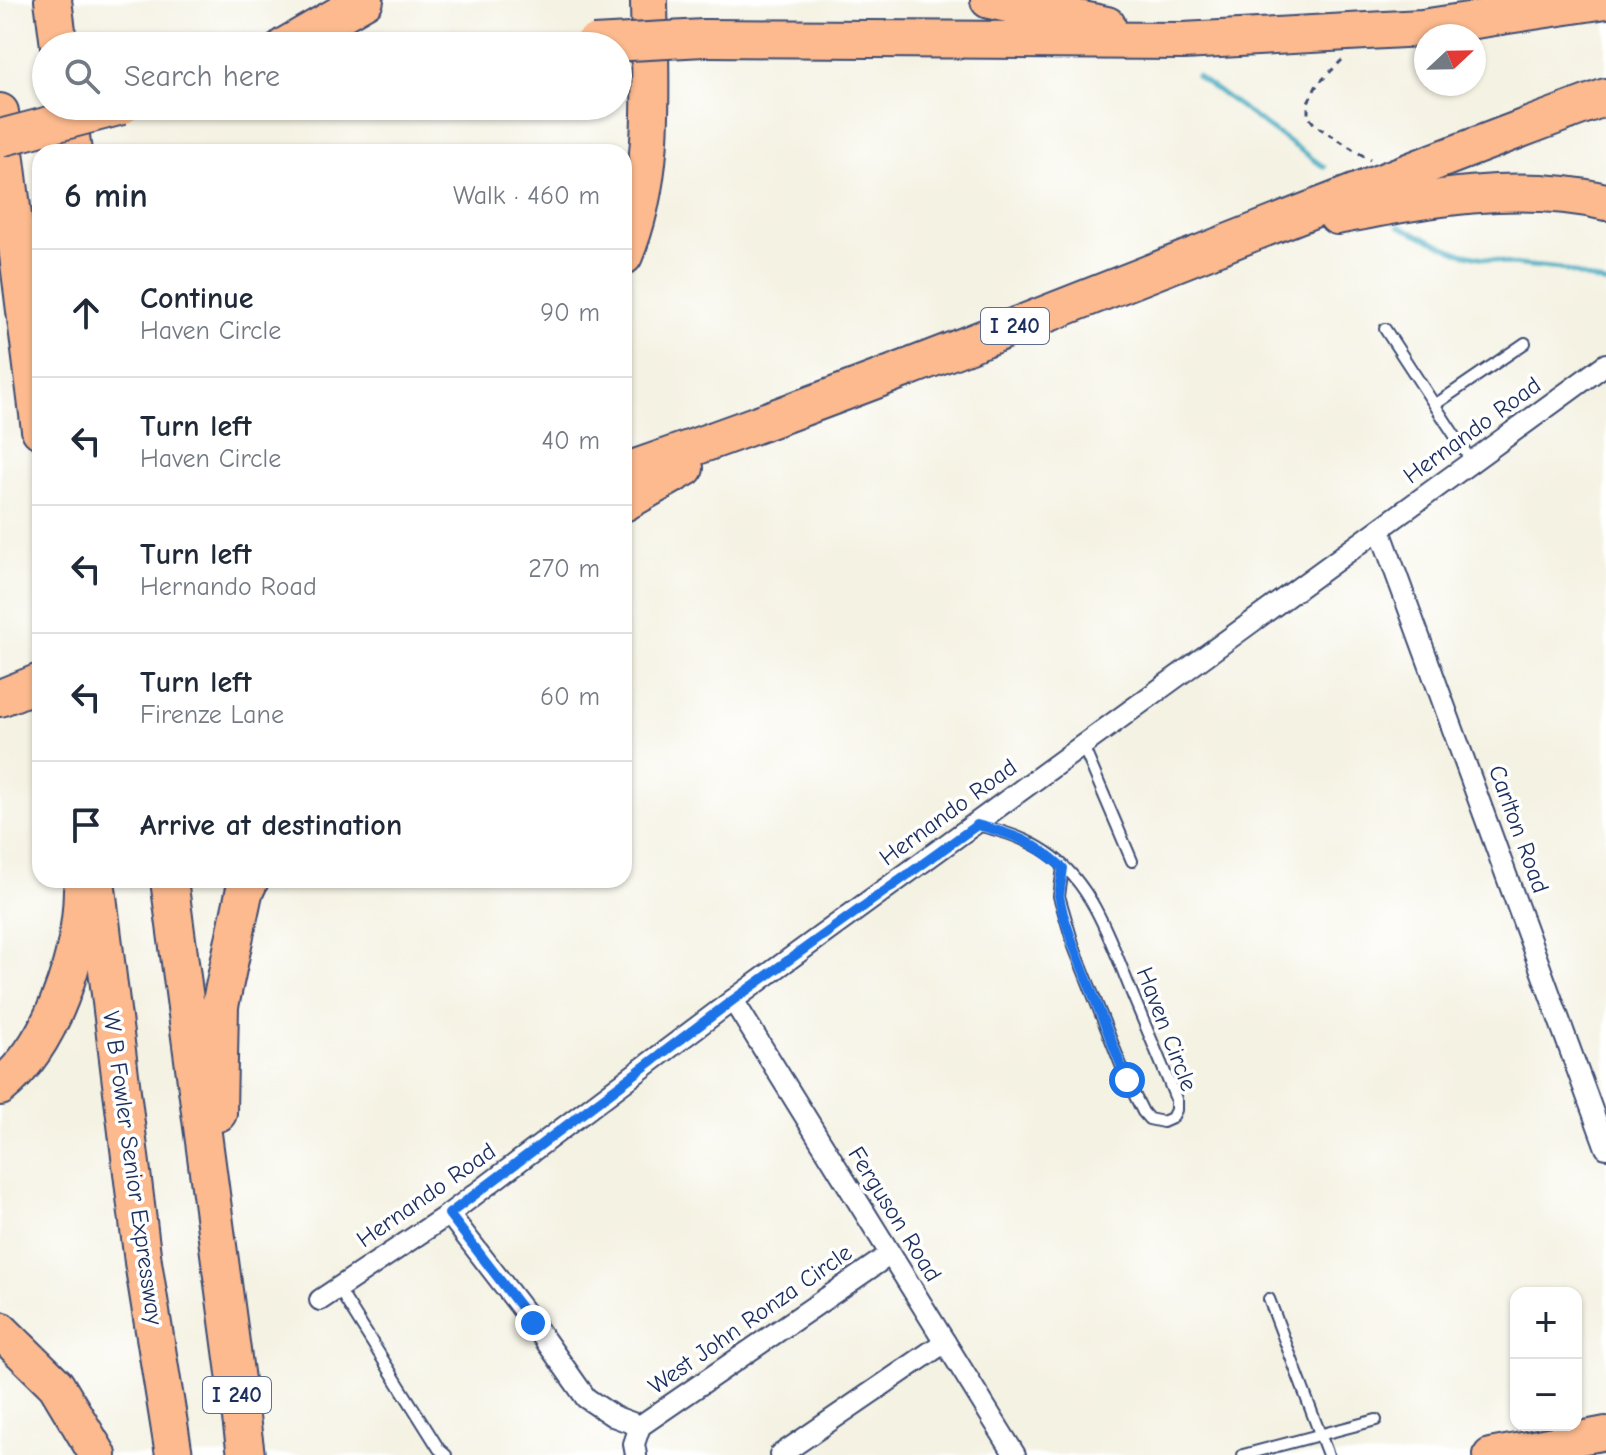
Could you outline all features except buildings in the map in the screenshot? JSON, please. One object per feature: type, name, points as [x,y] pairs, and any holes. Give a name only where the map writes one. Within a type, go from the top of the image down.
[{"type":"highway","points":[[309,32],[365,0]]},
{"type":"highway","points":[[632,227],[645,181],[651,129],[649,0]]},
{"type":"highway","points":[[989,0],[1183,41]]},
{"type":"highway","points":[[632,42],[704,38],[1183,41],[1422,28],[1606,0]]},
{"type":"highway","name":"I 240","points":[[765,423],[1265,230],[1399,174],[1606,97]]},
{"type":"highway","points":[[0,112],[32,366]]},
{"type":"highway","points":[[69,120],[72,144]]},
{"type":"highway","points":[[0,138],[69,120]]},
{"type":"highway","points":[[1265,230],[1461,196],[1532,193],[1606,202]]},
{"type":"highway","points":[[632,469],[765,423]]},
{"type":"highway","points":[[632,498],[765,423]]},
{"type":"highway","points":[[0,698],[32,685]]},
{"type":"highway","points":[[0,1087],[38,1044],[72,969],[82,918],[82,888]]},
{"type":"highway","name":"W B Fowler Senior Expressway","points":[[97,888],[143,1262],[174,1455]]},
{"type":"highway","points":[[170,888],[229,1335]]},
{"type":"highway","points":[[229,1335],[217,1141],[220,1006],[246,888]]},
{"type":"highway","points":[[0,1330],[56,1385],[98,1455]]},
{"type":"highway","name":"I 240","points":[[229,1335],[246,1455]]},
{"type":"main road","points":[[1506,1454],[1606,1433]]},
{"type":"street","name":"Hernando Road","points":[[320,1300],[449,1214],[733,1000],[1606,364]]},
{"type":"street","name":"Carlton Road","points":[[1380,530],[1606,1148]]},
{"type":"street","name":"Ferguson Road","points":[[733,1000],[1015,1455]]},
{"type":"street","points":[[449,1214],[586,1398],[613,1416],[640,1426],[634,1444],[636,1455]]},
{"type":"street","name":"West John Ronza Circle","points":[[640,1426],[889,1255]]},
{"type":"street","points":[[780,1455],[945,1342]]},
{"type":"lane","points":[[1385,329],[1472,462]]},
{"type":"lane","points":[[1436,404],[1525,343]]},
{"type":"lane","points":[[1083,746],[1132,861]]},
{"type":"lane","name":"Haven Circle","points":[[977,825],[1022,838],[1043,849],[1063,868],[1089,898],[1111,941],[1176,1099],[1172,1118],[1163,1122],[1149,1119],[1143,1112],[1083,970],[1059,896],[1063,868]]},
{"type":"lane","points":[[338,1288],[439,1449],[446,1455]]},
{"type":"lane","points":[[1269,1299],[1328,1455]]},
{"type":"lane","points":[[1243,1455],[1376,1420]]},
{"type":"path","points":[[1344,58],[1317,85],[1308,102],[1308,116],[1315,125],[1360,155],[1399,174]]},
{"type":"waterway","points":[[1197,76],[1324,167]]},
{"type":"waterway","points":[[1399,226],[1457,252],[1510,264],[1561,269],[1606,284]]},
{"type":"route","points":[[533,1323],[449,1214],[733,1000],[977,825],[1011,833],[1043,849],[1063,868],[1059,896],[1063,914],[1127,1080]]}]
